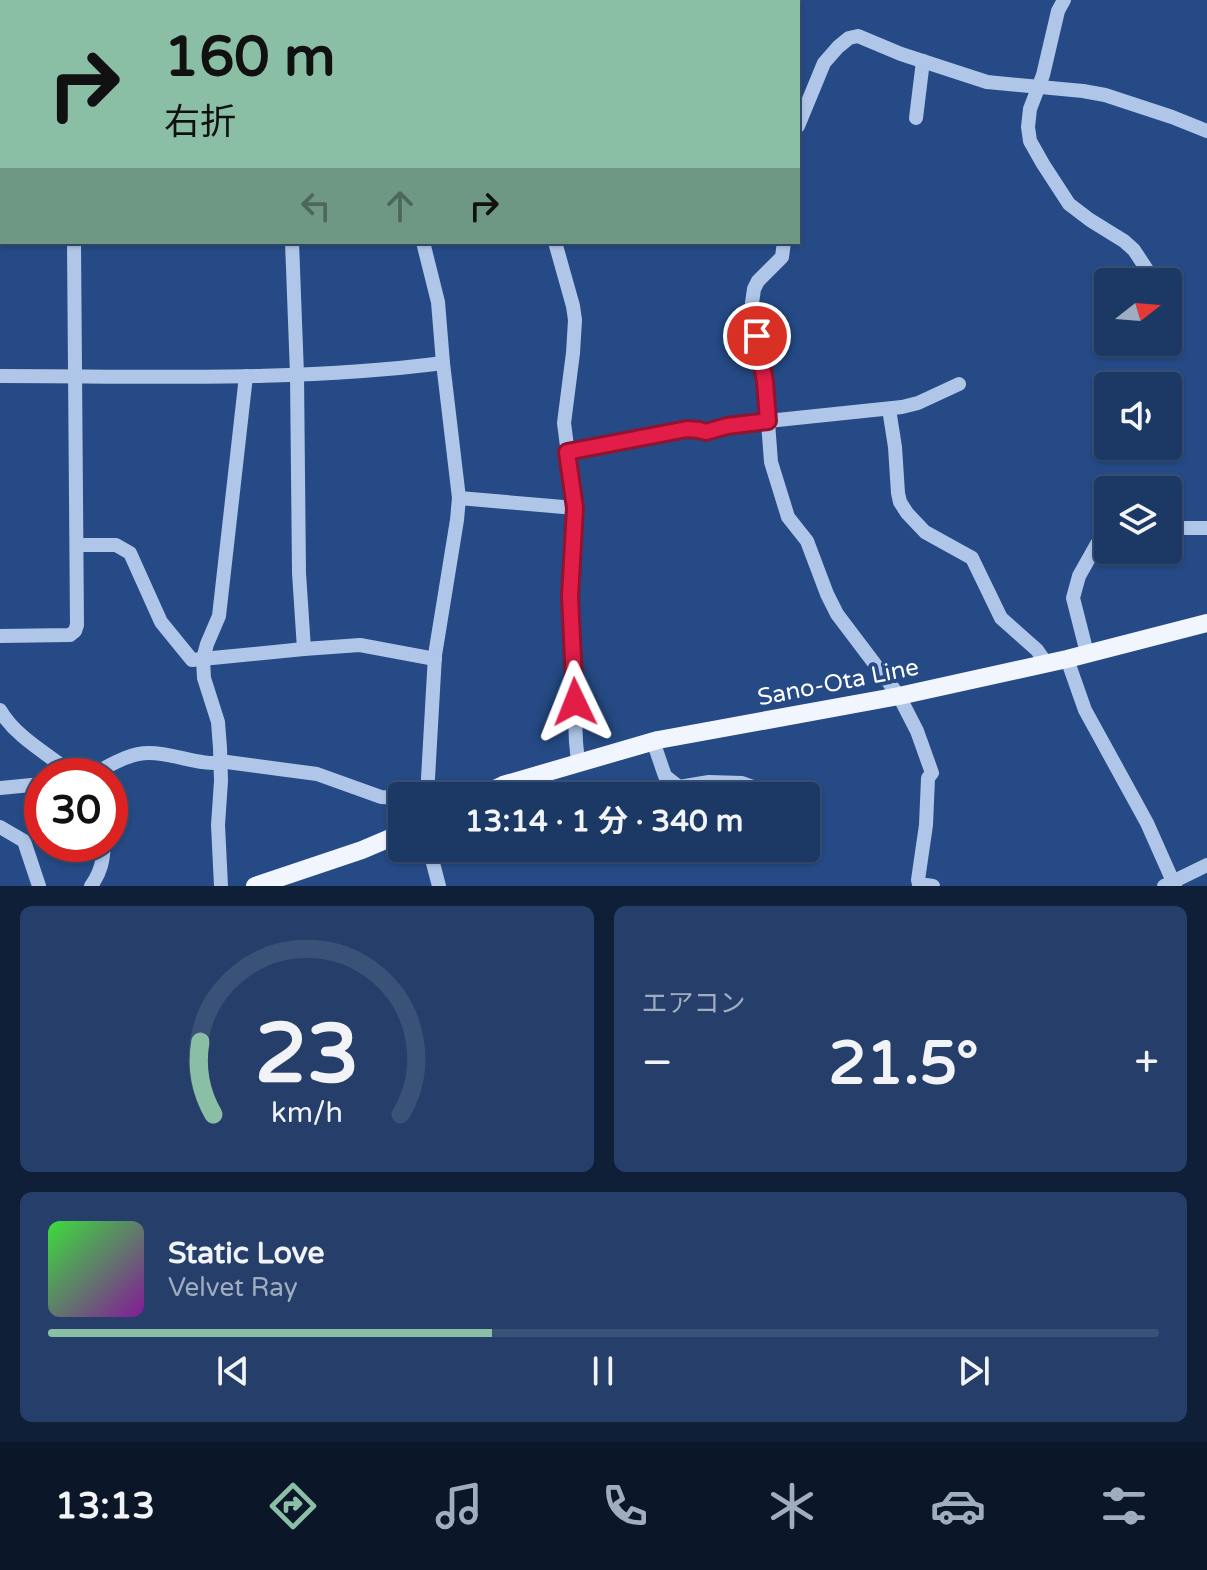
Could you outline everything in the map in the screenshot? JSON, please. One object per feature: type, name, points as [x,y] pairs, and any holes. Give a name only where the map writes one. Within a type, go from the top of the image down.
[{"type":"main road","name":"Sano-Ota Line","points":[[513,782],[653,741],[899,696],[1067,659],[1207,623]]},
{"type":"main road","points":[[255,886],[388,839]]},
{"type":"street","points":[[1064,0],[1058,11],[1051,46],[1028,119],[1029,135],[1069,204],[1124,241],[1146,268]]},
{"type":"street","points":[[800,121],[824,63],[849,38],[858,36],[901,54],[987,82],[1105,95],[1207,131]]},
{"type":"street","points":[[916,118],[923,61]]},
{"type":"street","points":[[0,636],[70,635],[77,625],[74,244]]},
{"type":"street","points":[[292,244],[299,573],[304,649]]},
{"type":"street","points":[[424,244],[438,302],[459,498],[435,659],[428,782]]},
{"type":"street","points":[[556,244],[575,320],[564,423],[575,508],[570,596],[578,762]]},
{"type":"street","points":[[784,244],[782,257],[758,281],[752,303],[765,382],[771,462],[788,517],[807,541],[837,614],[899,696],[917,731],[932,773],[928,778],[926,825],[918,880],[919,884],[933,886]]},
{"type":"street","points":[[0,376],[246,376],[443,363]]},
{"type":"street","points":[[221,886],[218,722],[204,678],[203,659],[219,616],[246,376]]},
{"type":"street","points":[[567,452],[687,429],[706,432],[727,426],[889,409],[918,403],[959,384]]},
{"type":"street","points":[[889,409],[900,502],[925,532],[972,558],[1001,618],[1037,650],[1046,663]]},
{"type":"street","points":[[459,498],[575,508]]},
{"type":"street","points":[[1182,528],[1207,528]]},
{"type":"street","points":[[77,545],[116,545],[130,553],[161,622],[192,660],[360,645],[435,659]]},
{"type":"street","points":[[1087,653],[1073,598],[1079,576],[1094,549]]},
{"type":"street","points":[[1067,659],[1085,710],[1147,823],[1171,884],[1207,865]]},
{"type":"street","points":[[0,710],[10,724],[51,758]]},
{"type":"street","points":[[653,741],[665,776],[673,782]]},
{"type":"street","points":[[124,758],[152,753],[215,764],[227,762],[317,774],[388,797]]},
{"type":"street","points":[[0,788],[24,786]]},
{"type":"street","points":[[0,827],[24,841],[39,886]]},
{"type":"street","points":[[91,886],[103,862]]},
{"type":"street","points":[[433,862],[439,886]]},
{"type":"route","points":[[575,702],[570,596],[575,508],[567,452],[687,429],[706,432],[768,421],[757,336]]}]
